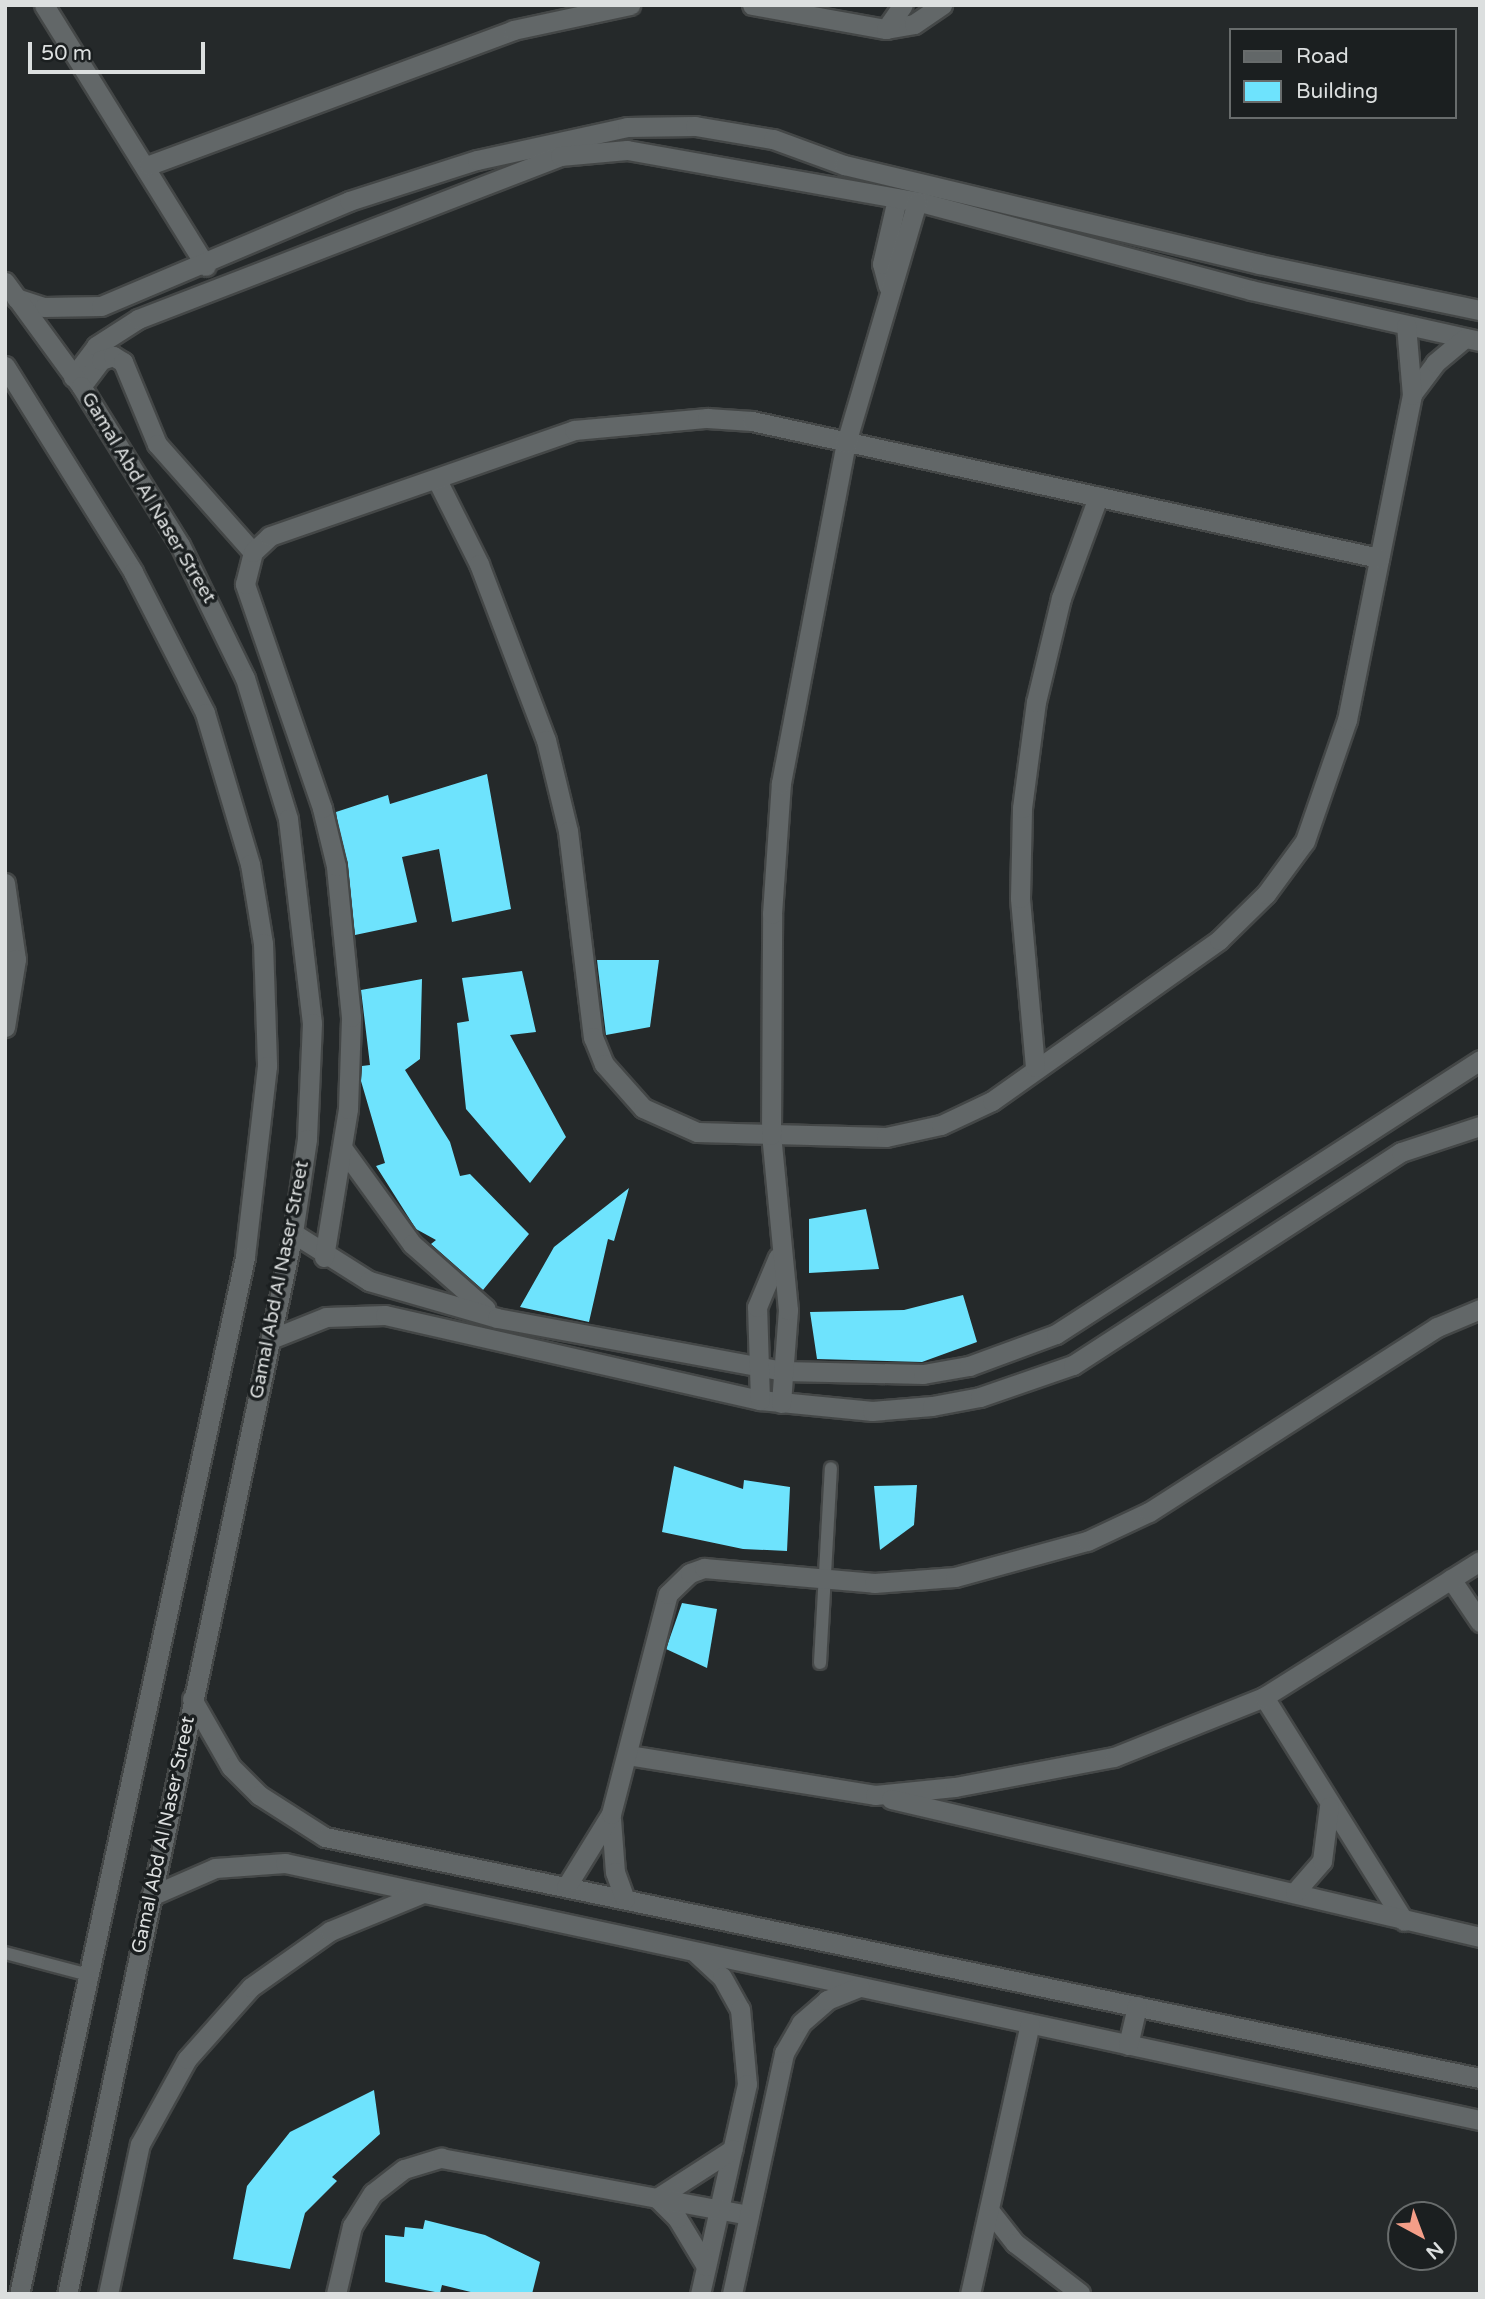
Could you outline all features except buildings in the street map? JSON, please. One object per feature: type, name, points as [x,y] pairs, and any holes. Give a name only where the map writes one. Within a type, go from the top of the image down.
[{"type":"street","points":[[44,5],[149,165],[206,266]]},
{"type":"street","points":[[149,165],[513,30],[630,5]]},
{"type":"street","points":[[752,5],[886,29],[914,24],[942,5]]},
{"type":"street","points":[[886,29],[903,5]]},
{"type":"street","points":[[11,290],[71,309],[134,297],[349,201],[553,139],[627,127],[695,126],[773,139],[888,174],[1259,264],[1480,310]]},
{"type":"street","points":[[77,381],[96,346],[138,319],[357,231],[560,156],[627,150],[917,202],[1472,340]]},
{"type":"street","points":[[888,174],[890,198],[882,264],[888,286]]},
{"type":"street","points":[[349,201],[357,231]]},
{"type":"street","points":[[781,1402],[788,1310],[778,1257],[771,1135],[772,914],[781,783],[846,443],[888,286],[917,202]]},
{"type":"street","name":"Gamal Abd Al Naser Street","points":[[11,290],[77,381],[215,610],[253,701],[288,819],[312,1023],[307,1139],[293,1233],[67,2294]]},
{"type":"street","points":[[134,297],[138,319]]},
{"type":"street","points":[[437,480],[505,625],[546,740],[568,831],[593,1037],[604,1064],[621,1088],[669,1123],[697,1132],[886,1138],[941,1125],[992,1101],[1035,1067],[1219,940],[1266,894],[1305,842],[1347,720],[1412,395],[1406,325]]},
{"type":"street","points":[[1412,395],[1435,363],[1472,340]]},
{"type":"street","points":[[77,381],[101,360],[113,356],[123,362],[157,444],[253,552]]},
{"type":"street","name":"Gamal Abd Al Naser Street","points":[[5,366],[133,572],[205,713],[247,852],[262,943],[267,1066],[245,1257],[19,2294]]},
{"type":"street","points":[[324,1257],[343,1149],[351,1017],[336,866],[305,751],[248,596],[246,573],[253,552],[280,532],[437,480],[574,430],[662,418],[752,421],[1379,558]]},
{"type":"street","points":[[1035,1067],[1020,898],[1022,808],[1042,676],[1061,598],[1098,497]]},
{"type":"street","points":[[5,883],[16,959],[5,1027]]},
{"type":"street","points":[[293,1233],[324,1257],[369,1281],[497,1318],[783,1371],[923,1374],[969,1366],[1056,1334],[1480,1060]]},
{"type":"street","points":[[271,1339],[316,1320],[355,1313],[413,1322],[760,1399],[872,1411],[956,1402],[1027,1383],[1117,1341],[1401,1152],[1480,1126]]},
{"type":"street","points":[[343,1149],[412,1244],[497,1318]]},
{"type":"street","points":[[760,1399],[759,1296],[778,1257]]},
{"type":"street","points":[[413,1322],[418,1296]]},
{"type":"street","points":[[625,1899],[610,1843],[611,1814],[668,1594],[678,1582],[704,1568],[829,1580],[955,1577],[1087,1541],[1149,1512],[1437,1327],[1480,1309]]},
{"type":"street","points":[[875,1795],[955,1787],[1114,1757],[1264,1697],[1480,1561]]},
{"type":"street","points":[[1451,1579],[1480,1622]]},
{"type":"street","points":[[1264,1697],[1404,1921]]},
{"type":"street","points":[[192,1699],[232,1767],[259,1795],[326,1837],[1480,2078]]},
{"type":"street","points":[[628,1755],[875,1795],[1480,1937]]},
{"type":"street","points":[[1295,1892],[1325,1852],[1329,1802]]},
{"type":"street","points":[[566,1887],[611,1814]]},
{"type":"street","points":[[319,1870],[326,1837]]},
{"type":"street","points":[[151,1896],[181,1879],[238,1864],[319,1870],[420,1894],[1480,2120]]},
{"type":"street","points":[[108,2294],[140,2144],[187,2059],[251,1987],[330,1931],[420,1894]]},
{"type":"street","points":[[696,1952],[722,1977],[740,2009],[747,2044],[747,2084],[700,2294]]},
{"type":"street","points":[[732,2294],[784,2053],[801,2023],[827,2000],[859,1987]]},
{"type":"street","points":[[1128,2045],[1137,2006]]},
{"type":"street","points":[[970,2294],[1030,2024]]},
{"type":"street","points":[[657,2198],[733,2149]]},
{"type":"street","points":[[337,2294],[352,2226],[373,2193],[404,2169],[442,2158],[749,2215]]},
{"type":"street","points":[[657,2198],[688,2233],[706,2266]]},
{"type":"street","points":[[989,2210],[1015,2243],[1083,2293]]},
{"type":"street","points":[[1051,2294],[1083,2293]]},
{"type":"lane","points":[[820,1663],[829,1580],[831,1468]]},
{"type":"lane","points":[[5,1953],[89,1975]]}]
